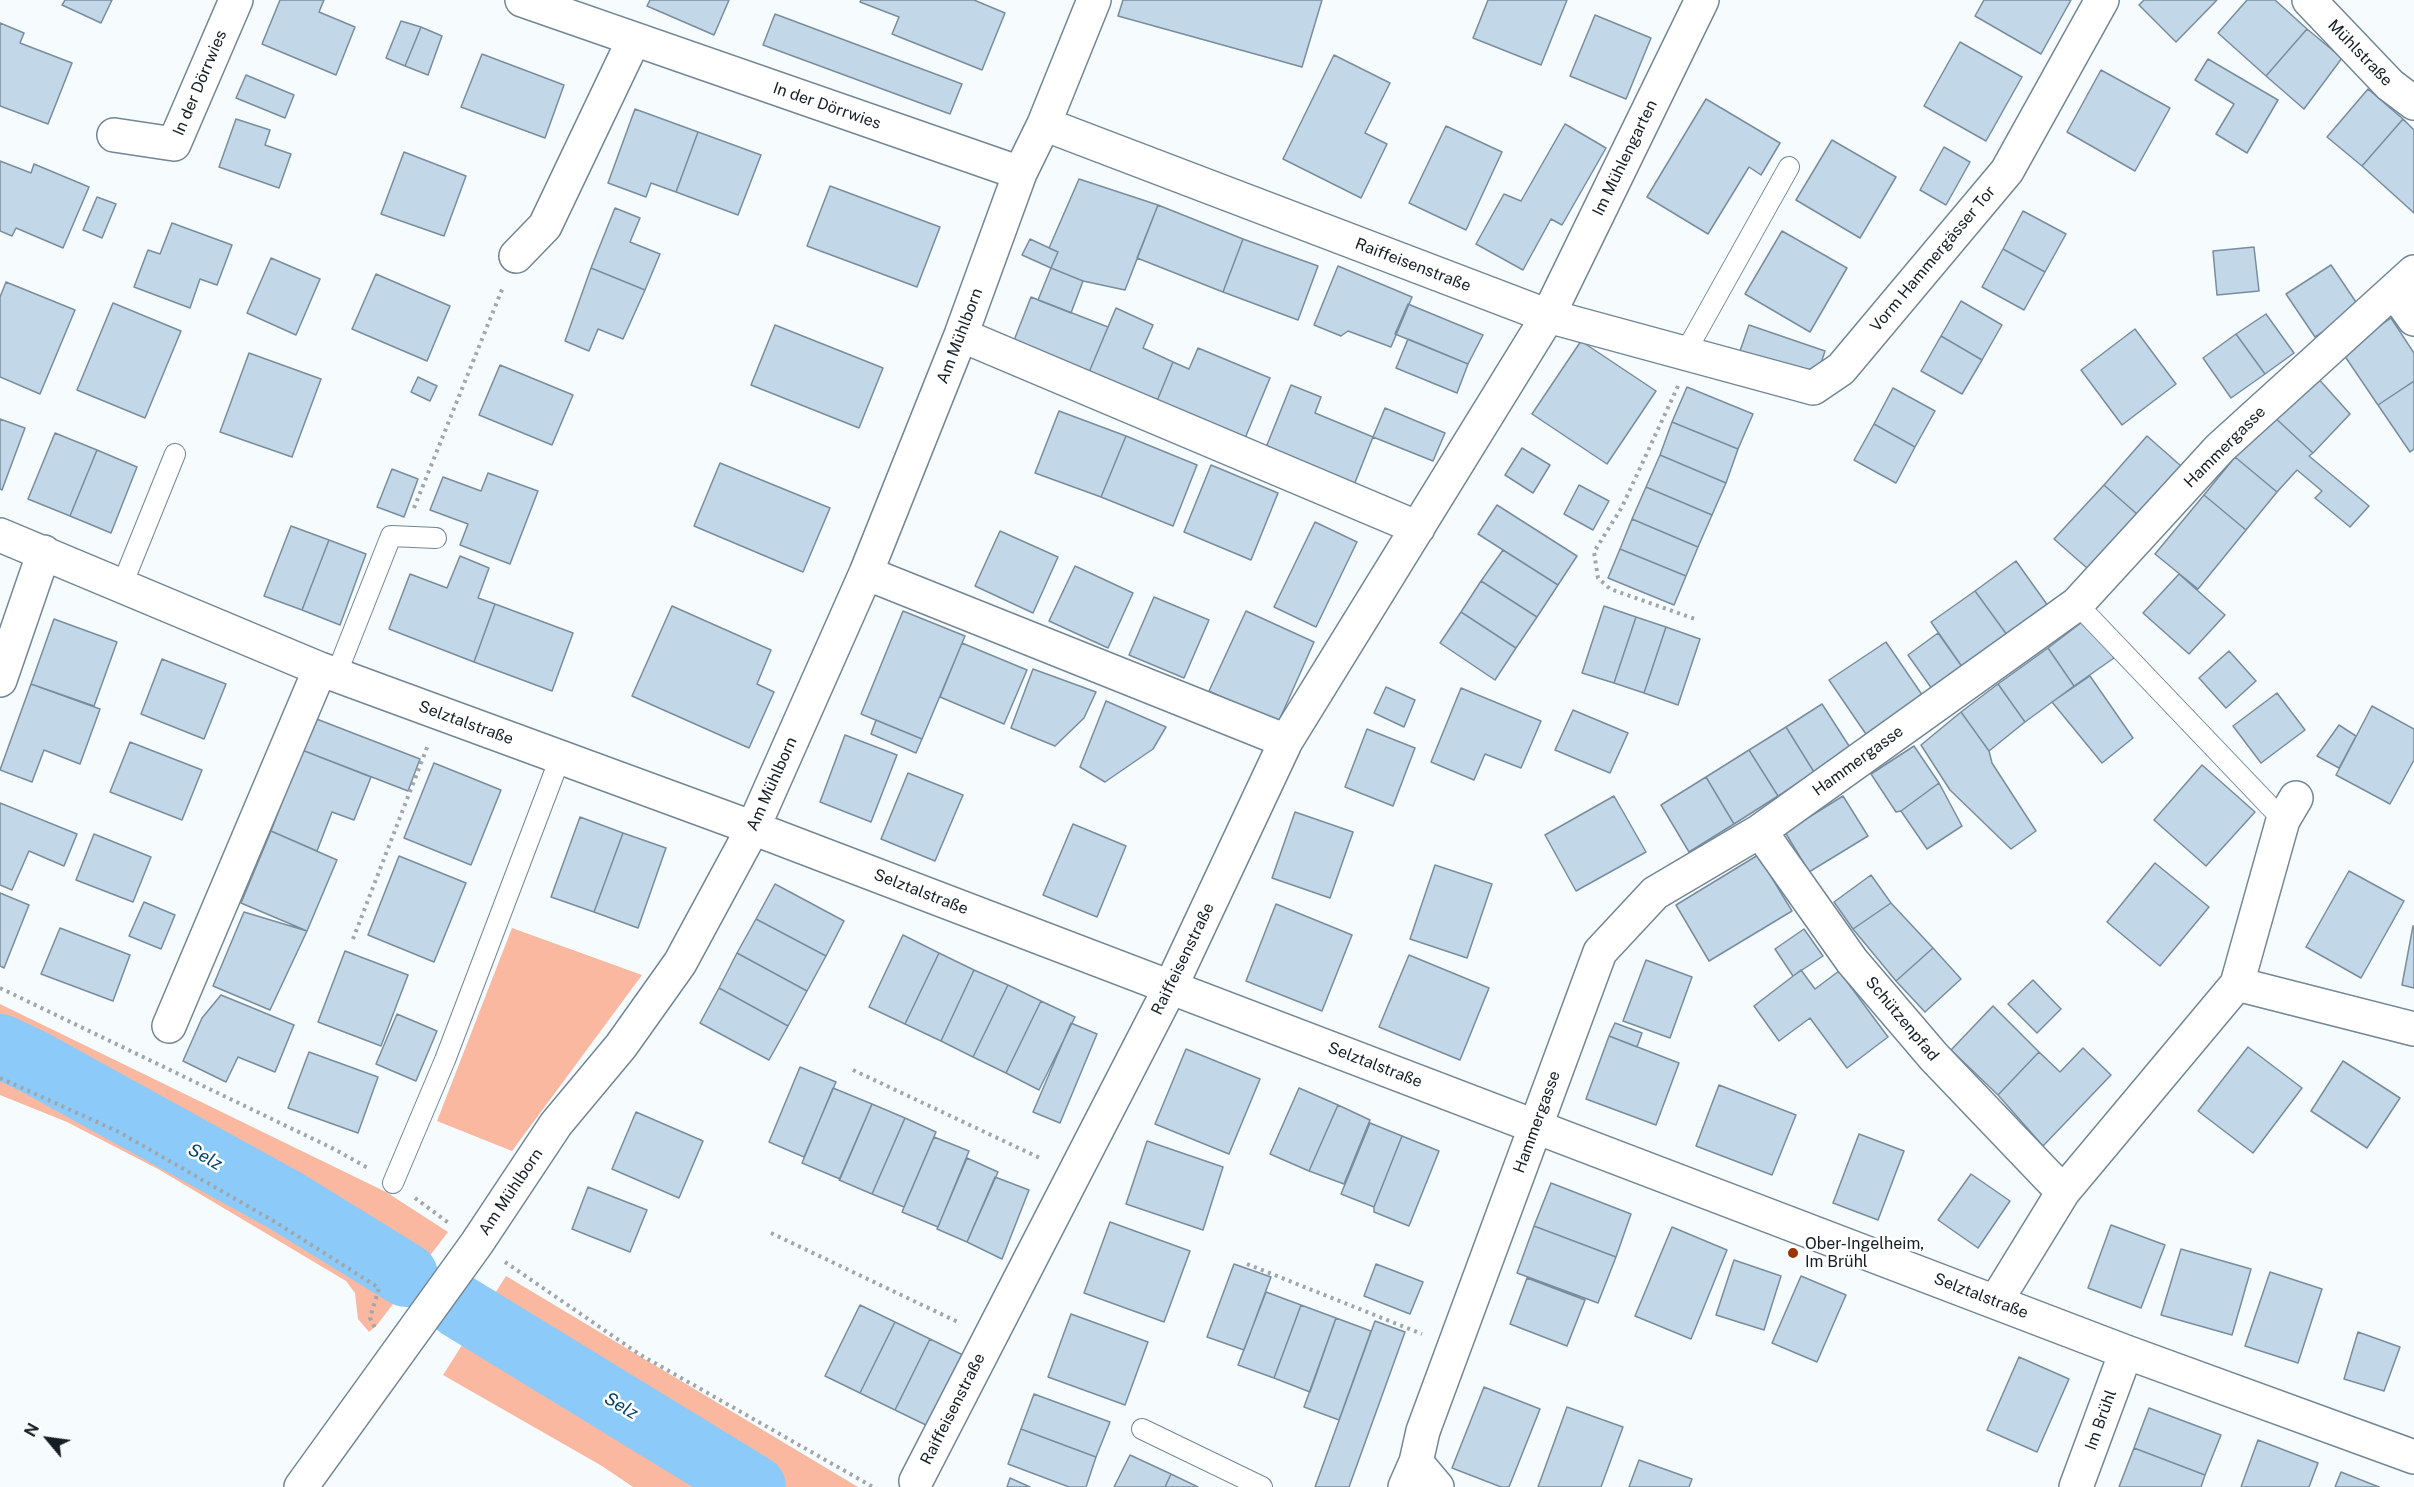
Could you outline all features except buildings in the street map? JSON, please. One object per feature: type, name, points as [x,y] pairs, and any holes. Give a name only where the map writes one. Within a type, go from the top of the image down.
[{"type":"street","name":"In der Dörrwies","points":[[114,135],[174,144],[236,0]]},
{"type":"street","name":"In der Dörrwies","points":[[522,0],[1020,173]]},
{"type":"street","name":"Am Mühlborn","points":[[301,1487],[472,1248],[556,1124],[621,1046],[680,963],[753,828],[866,573],[961,334],[1020,173],[1044,124],[1094,0]]},
{"type":"street","name":"Im Mühlengarten","points":[[1548,316],[1702,0]]},
{"type":"street","name":"Vorm Hammergässer Tor","points":[[1548,316],[1813,388],[1841,369],[2007,171],[2102,0]]},
{"type":"street","name":"Mühlstraße","points":[[2309,0],[2390,85],[2414,103]]},
{"type":"street","points":[[516,256],[545,226],[634,39]]},
{"type":"street","name":"Raiffeisenstraße","points":[[916,1481],[1171,986],[1286,741],[1548,316],[1044,124]]},
{"type":"street","points":[[2404,281],[2414,320]]},
{"type":"street","name":"Hammergasse","points":[[1410,1475],[1423,1431],[1600,952],[1655,893],[1760,831],[2077,604],[2220,448],[2404,281]]},
{"type":"street","points":[[961,334],[1418,528]]},
{"type":"street","name":"Selztalstraße","points":[[0,535],[328,672],[753,828],[2126,1352],[2414,1457]]},
{"type":"street","points":[[0,680],[44,552]]},
{"type":"street","points":[[866,573],[1286,741]]},
{"type":"street","points":[[169,1026],[328,672]]},
{"type":"street","points":[[1996,1301],[2063,1192],[2237,984],[2289,809]]},
{"type":"street","name":"Schützenpfad","points":[[1760,831],[1852,961],[1934,1057],[2063,1192]]},
{"type":"street","points":[[2237,984],[2414,1029]]},
{"type":"street","name":"Im Brühl","points":[[2076,1487],[2126,1352]]},
{"type":"street","points":[[1410,1475],[1437,1487]]},
{"type":"lane","points":[[1689,354],[1789,167]]},
{"type":"lane","points":[[122,585],[175,454]]},
{"type":"lane","points":[[328,672],[391,536],[436,538]]},
{"type":"lane","points":[[2077,604],[2289,809]]},
{"type":"lane","points":[[393,1183],[445,1060],[560,758]]},
{"type":"lane","points":[[1142,1429],[1262,1487]]},
{"type":"path","points":[[402,537],[516,256]]},
{"type":"path","points":[[1689,354],[1622,507],[1594,552],[1598,578],[1610,589],[1698,620]]},
{"type":"path","points":[[353,939],[440,714]]},
{"type":"path","points":[[853,1070],[1074,1174]]},
{"type":"path","points":[[0,1078],[119,1132],[276,1223],[378,1288],[370,1318],[374,1328],[401,1348]]},
{"type":"path","name":"Raiffeisenstraße","points":[[771,1233],[990,1337]]},
{"type":"path","points":[[1247,1264],[1454,1346]]},
{"type":"shaded area","points":[[512,928],[642,975],[512,1151],[437,1121]]},
{"type":"shaded area","points":[[0,1004],[386,1192],[448,1232],[377,1325],[369,1332],[358,1319],[355,1293],[346,1281],[158,1169],[67,1122],[0,1095]]},
{"type":"shaded area","points":[[506,1276],[858,1487],[633,1487],[602,1466],[443,1375]]},
{"type":"waterway","name":"Selz","points":[[0,1046],[34,1062],[286,1201],[406,1275]]},
{"type":"waterway","name":"Selz","points":[[458,1306],[754,1487]]},
{"type":"place","name":"Ober-Ingelheim, Im Brühl","points":[[1793,1253]]}]
